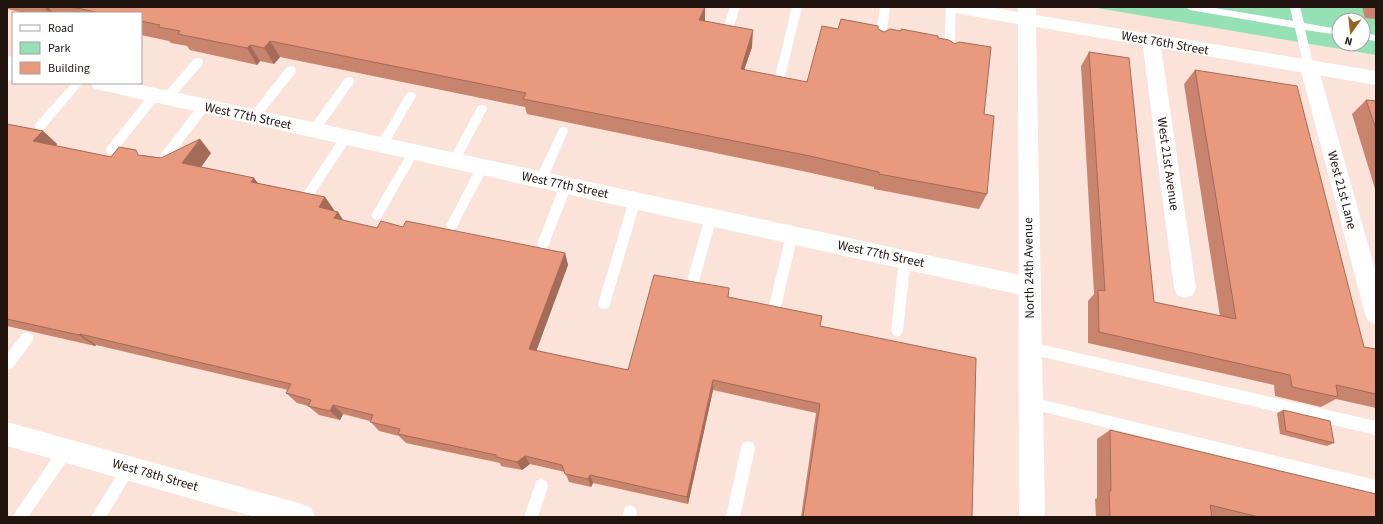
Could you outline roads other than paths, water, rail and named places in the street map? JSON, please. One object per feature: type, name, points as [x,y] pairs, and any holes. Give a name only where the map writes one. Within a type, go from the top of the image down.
[{"type":"street","name":"West 76th Street","points":[[955,7],[1027,13],[1151,40],[1376,78]]},
{"type":"street","name":"North 24th Avenue","points":[[1027,13],[1032,517]]},
{"type":"street","name":"West 21st Avenue","points":[[1151,40],[1185,288]]},
{"type":"street","name":"West 21st Lane","points":[[1309,67],[1376,314]]},
{"type":"street","name":"West 77th Street","points":[[107,84],[1030,287]]},
{"type":"street","name":"West 78th Street","points":[[7,434],[302,517]]},
{"type":"lane","points":[[727,32],[735,7]]},
{"type":"lane","points":[[778,85],[797,7]]},
{"type":"lane","points":[[880,44],[885,7]]},
{"type":"lane","points":[[949,55],[951,7]]},
{"type":"lane","points":[[1190,7],[1331,31]]},
{"type":"lane","points":[[1295,7],[1309,67]]},
{"type":"lane","points":[[111,150],[161,96],[198,62]]},
{"type":"lane","points":[[254,117],[291,70]]},
{"type":"lane","points":[[314,130],[349,81]]},
{"type":"lane","points":[[40,126],[77,84]]},
{"type":"lane","points":[[382,145],[411,96]]},
{"type":"lane","points":[[164,157],[204,106]]},
{"type":"lane","points":[[454,161],[482,109]]},
{"type":"lane","points":[[541,180],[563,131]]},
{"type":"lane","points":[[306,198],[346,137]]},
{"type":"lane","points":[[377,215],[414,152]]},
{"type":"lane","points":[[452,225],[482,167]]},
{"type":"lane","points":[[543,244],[566,185]]},
{"type":"lane","points":[[604,304],[635,200]]},
{"type":"lane","points":[[693,281],[711,217]]},
{"type":"lane","points":[[775,306],[792,235]]},
{"type":"lane","points":[[897,331],[905,260]]},
{"type":"lane","points":[[7,364],[27,338]]},
{"type":"lane","points":[[1030,348],[1376,428]]},
{"type":"lane","points":[[1031,403],[1376,487]]},
{"type":"lane","points":[[733,517],[748,448]]},
{"type":"lane","points":[[20,517],[66,450]]},
{"type":"lane","points":[[98,517],[129,468]]},
{"type":"lane","points":[[531,517],[541,486]]}]
